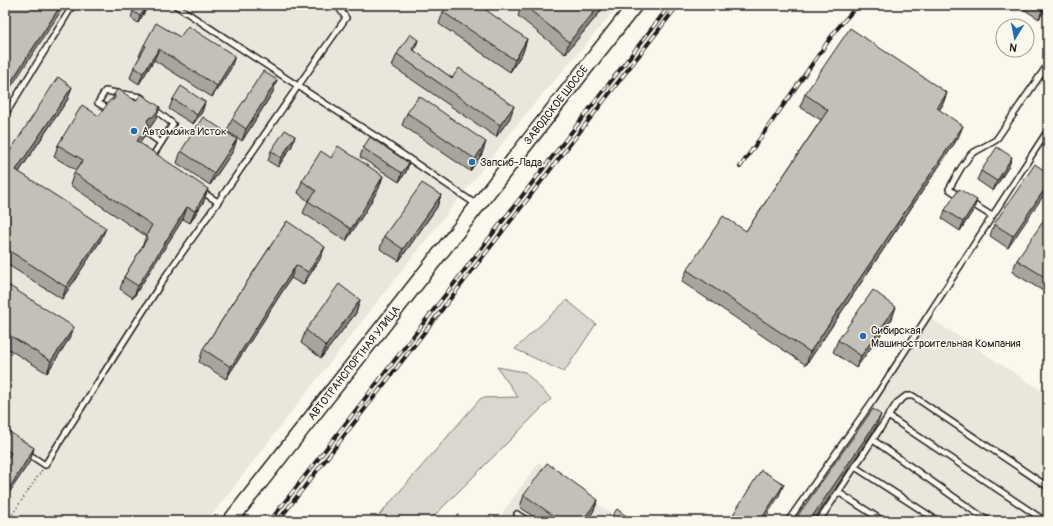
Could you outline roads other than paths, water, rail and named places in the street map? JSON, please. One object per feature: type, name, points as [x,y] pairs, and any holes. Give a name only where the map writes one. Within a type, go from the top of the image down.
[{"type":"main road","name":"ЗАВОДСКОЕ ШОССЕ","points":[[477,205],[635,5]]},
{"type":"main road","name":"АВТОТРАНСПОРТНАЯ УЛИЦА","points":[[230,521],[477,205]]},
{"type":"lane","points":[[5,115],[73,5]]},
{"type":"lane","points":[[175,5],[477,205]]},
{"type":"lane","points":[[22,450],[45,465],[167,274],[346,18],[337,5]]},
{"type":"lane","points":[[992,216],[949,189],[971,154],[996,140],[1048,64]]},
{"type":"lane","points":[[107,108],[98,103],[105,91],[140,97],[146,102]]},
{"type":"lane","points":[[151,106],[173,124],[152,157],[158,162]]},
{"type":"lane","points":[[788,521],[874,399],[1048,130]]},
{"type":"lane","points":[[147,133],[161,143]]},
{"type":"lane","points":[[194,186],[218,202]]},
{"type":"lane","points":[[823,521],[838,492],[888,416],[897,403],[906,396],[913,396],[1048,488]]},
{"type":"lane","points":[[888,416],[1045,521]]},
{"type":"lane","points":[[873,440],[988,521]]},
{"type":"lane","points":[[855,467],[938,521]]},
{"type":"lane","points":[[838,492],[883,521]]},
{"type":"lane","points":[[517,514],[528,521]]},
{"type":"railway","points":[[270,521],[670,5]]},
{"type":"railway","points":[[278,521],[678,5]]},
{"type":"railway","points":[[740,167],[836,30],[858,5]]},
{"type":"place","name":"Автомойка Исток","points":[[134,131]]},
{"type":"place","name":"Запсиб-Лада","points":[[472,162]]},
{"type":"place","name":"Сибирская Машиностроительная Компания","points":[[863,336]]}]
